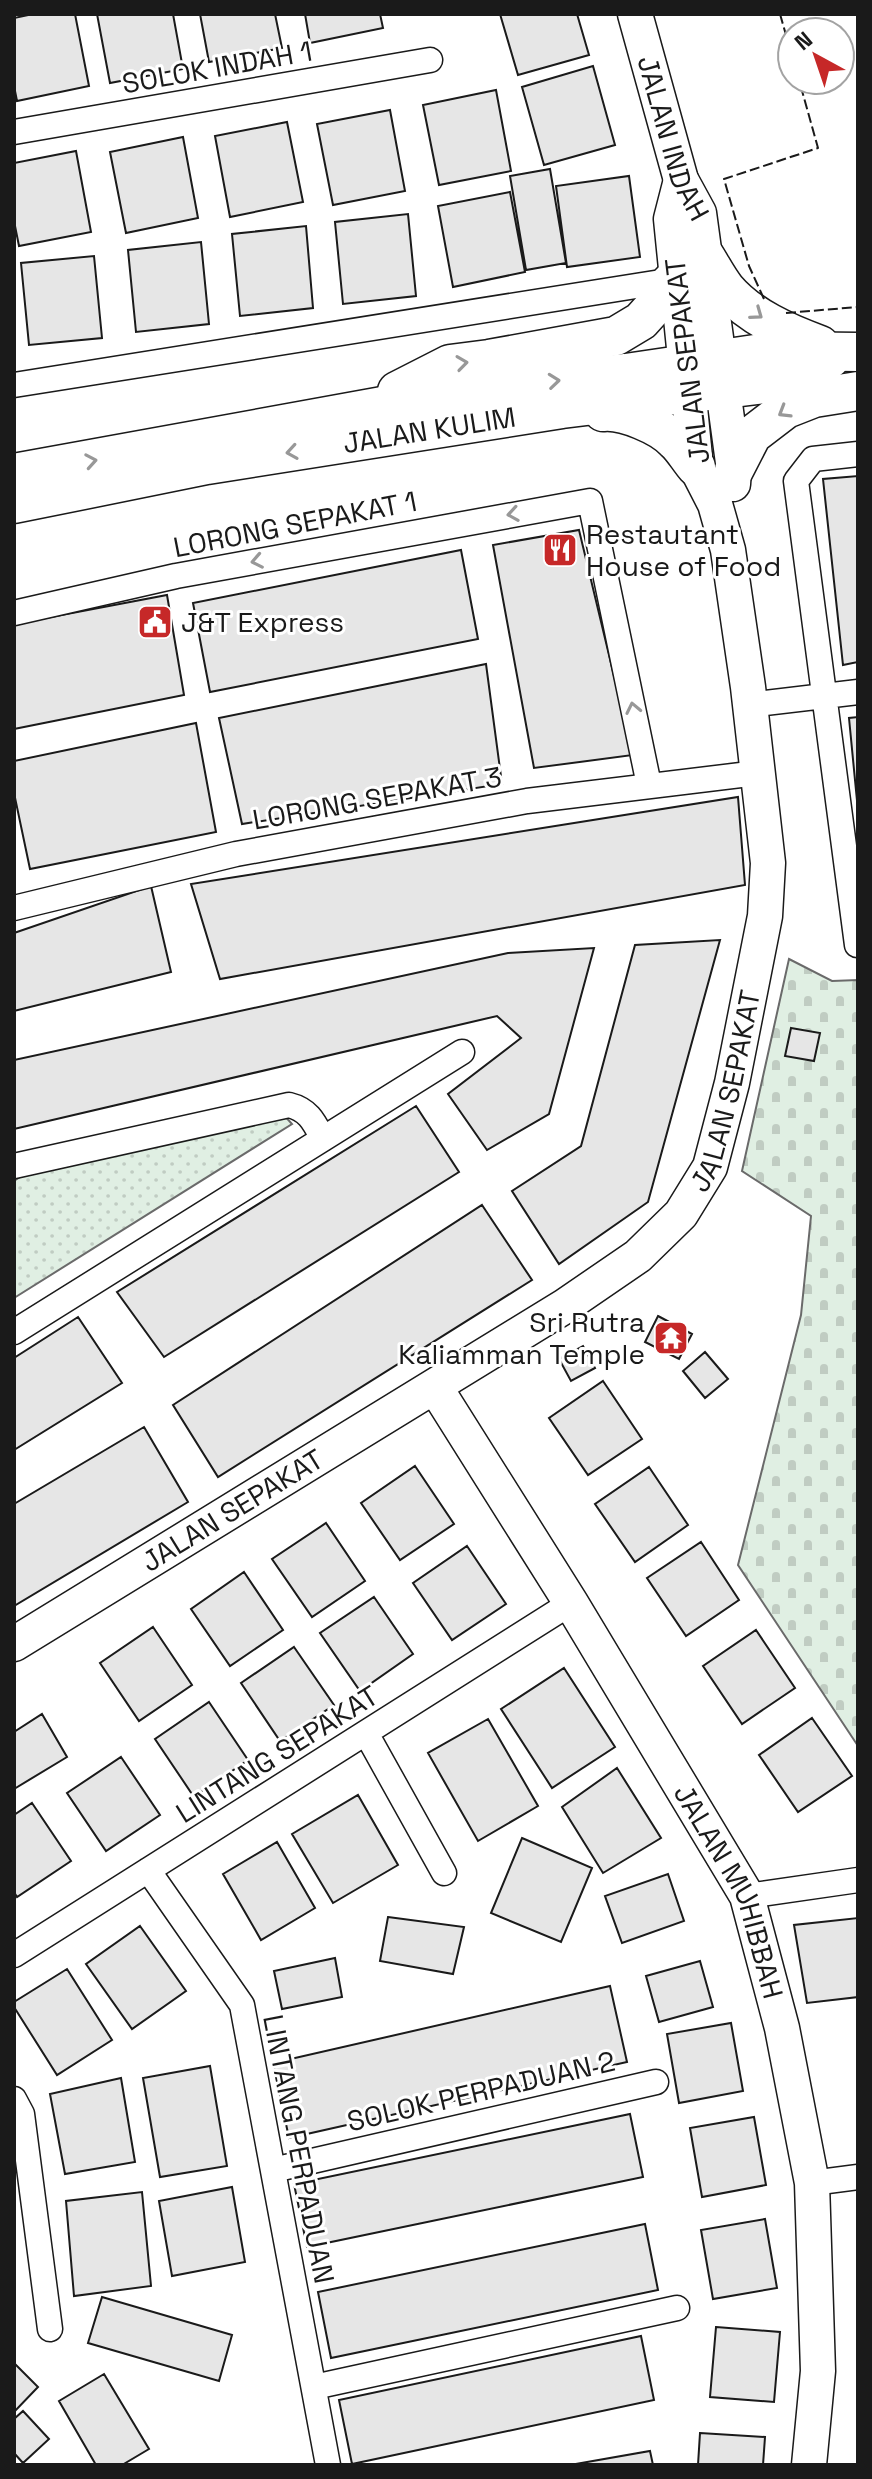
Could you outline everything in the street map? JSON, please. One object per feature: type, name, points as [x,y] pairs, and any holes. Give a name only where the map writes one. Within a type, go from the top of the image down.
[{"type":"main road","points":[[366,407],[450,364],[616,336],[641,321],[663,300],[687,268],[727,290],[776,327],[851,353]]},
{"type":"main road","name":"JALAN KULIM","points":[[14,473],[471,390],[704,377],[773,383],[851,353]]},
{"type":"main road","name":"JALAN KULIM","points":[[14,504],[207,465],[562,409],[704,377]]},
{"type":"main road","points":[[734,470],[752,435],[786,409],[814,398],[858,391]]},
{"type":"main road","points":[[562,409],[578,414],[614,411],[639,419],[674,439],[696,467]]},
{"type":"street","name":"JALAN INDAH","points":[[635,14],[681,180],[699,213],[687,268],[704,377],[734,470],[728,550]]},
{"type":"street","name":"SOLOK INDAH 1","points":[[14,132],[430,60]]},
{"type":"street","points":[[14,385],[661,282],[687,268]]},
{"type":"street","name":"JALAN SEPAKAT","points":[[14,1644],[435,1387],[565,1306],[638,1256],[681,1214],[710,1167],[732,1083],[765,916],[768,863],[728,550],[715,504],[696,467],[704,377]]},
{"type":"street","points":[[857,945],[796,481],[813,459],[858,454]]},
{"type":"street","name":"LORONG SEPAKAT 1","points":[[14,613],[176,576],[590,501],[649,785]]},
{"type":"street","points":[[749,705],[858,692]]},
{"type":"street","name":"LORONG SEPAKAT 3","points":[[14,908],[236,854],[527,801],[757,773]]},
{"type":"street","points":[[14,1332],[462,1052]]},
{"type":"street","points":[[14,1166],[289,1105],[302,1108],[311,1116],[323,1139]]},
{"type":"street","name":"JALAN MUHIBBAH","points":[[435,1387],[571,1603],[747,1896],[782,2028],[812,2183],[818,2371],[809,2465]]},
{"type":"street","name":"LINTANG SEPAKAT","points":[[14,1955],[571,1603]]},
{"type":"street","points":[[366,1733],[444,1873]]},
{"type":"street","name":"LINTANG PERPADUAN","points":[[148,1870],[242,2005],[328,2465]]},
{"type":"street","points":[[747,1896],[858,1880]]},
{"type":"street","name":"SOLOK PERPADUAN 2","points":[[273,2170],[656,2082]]},
{"type":"street","points":[[14,2099],[22,2114],[50,2329]]},
{"type":"street","points":[[812,2183],[858,2177]]},
{"type":"street","points":[[314,2387],[677,2308]]},
{"type":"green space","points":[[789,959],[832,981],[858,980],[858,1746],[738,1565],[801,1315],[811,1216],[742,1171]]},
{"type":"green space","points":[[283,1114],[292,1124],[14,1298],[14,1181],[23,1175]]},
{"type":"building","points":[[33,14],[75,14],[89,86],[17,101],[14,86],[14,18]]},
{"type":"building","points":[[97,14],[173,14],[183,69],[110,83]]},
{"type":"building","points":[[200,14],[275,14],[282,48],[209,62]]},
{"type":"building","points":[[305,14],[380,14],[383,28],[310,43]]},
{"type":"building","points":[[500,14],[577,14],[589,55],[518,75]]},
{"type":"building","points":[[593,66],[615,145],[544,165],[522,87]]},
{"type":"building","points":[[496,90],[511,171],[439,185],[423,105]]},
{"type":"building","points":[[390,110],[405,191],[333,205],[317,124]]},
{"type":"building","points":[[287,122],[303,202],[230,217],[215,136]]},
{"type":"building","points":[[183,137],[198,218],[126,233],[110,152]]},
{"type":"building","points":[[76,151],[91,232],[19,246],[14,221],[14,163]]},
{"type":"building","points":[[550,169],[566,263],[526,270],[510,176]]},
{"type":"building","points":[[629,176],[640,257],[567,267],[556,186]]},
{"type":"building","points":[[510,192],[525,272],[453,287],[438,206]]},
{"type":"building","points":[[408,214],[416,296],[343,304],[335,222]]},
{"type":"building","points":[[306,226],[313,308],[240,316],[232,234]]},
{"type":"building","points":[[201,242],[209,324],[136,332],[128,250]]},
{"type":"building","points":[[94,256],[102,338],[29,345],[21,263]]},
{"type":"building","points":[[858,476],[858,662],[843,665],[823,479]]},
{"type":"building","points":[[579,530],[633,755],[534,768],[493,545]]},
{"type":"building","points":[[461,550],[478,639],[210,692],[193,603]]},
{"type":"building","points":[[167,595],[184,695],[14,729],[14,624]]},
{"type":"building","points":[[486,664],[502,784],[242,824],[219,718]]},
{"type":"building","points":[[858,717],[858,811],[849,718]]},
{"type":"building","points":[[196,723],[216,832],[30,869],[14,793],[14,761]]},
{"type":"building","points":[[738,797],[745,885],[220,979],[191,884]]},
{"type":"building","points":[[151,886],[171,972],[14,1011],[14,933]]},
{"type":"building","points":[[720,940],[648,1202],[559,1264],[512,1191],[581,1146],[635,945]]},
{"type":"building","points":[[594,948],[549,1114],[487,1150],[448,1094],[521,1038],[497,1016],[14,1129],[14,1060],[508,953]]},
{"type":"building","points":[[791,1028],[820,1033],[814,1061],[785,1056]]},
{"type":"building","points":[[416,1106],[459,1172],[164,1357],[117,1292]]},
{"type":"building","points":[[482,1205],[532,1280],[218,1477],[173,1405]]},
{"type":"building","points":[[658,1316],[692,1334],[679,1359],[645,1342]]},
{"type":"building","points":[[78,1317],[122,1383],[14,1450],[14,1358]]},
{"type":"building","points":[[583,1346],[595,1368],[571,1381],[559,1359]]},
{"type":"building","points":[[705,1352],[728,1379],[705,1398],[683,1371]]},
{"type":"building","points":[[603,1381],[642,1439],[588,1475],[549,1418]]},
{"type":"building","points":[[144,1427],[188,1502],[14,1606],[14,1504]]},
{"type":"building","points":[[415,1466],[454,1524],[400,1560],[361,1503]]},
{"type":"building","points":[[649,1467],[688,1525],[635,1562],[595,1504]]},
{"type":"building","points":[[326,1523],[365,1581],[312,1617],[272,1559]]},
{"type":"building","points":[[701,1542],[739,1600],[686,1636],[647,1578]]},
{"type":"building","points":[[467,1546],[506,1604],[452,1640],[413,1583]]},
{"type":"building","points":[[244,1572],[283,1630],[230,1666],[191,1609]]},
{"type":"building","points":[[374,1597],[413,1654],[360,1691],[320,1633]]},
{"type":"building","points":[[153,1627],[192,1685],[139,1721],[100,1663]]},
{"type":"building","points":[[756,1630],[795,1688],[742,1724],[703,1666]]},
{"type":"building","points":[[294,1647],[334,1705],[280,1741],[241,1683]]},
{"type":"building","points":[[564,1668],[615,1747],[552,1788],[501,1709]]},
{"type":"building","points":[[209,1702],[248,1760],[194,1797],[155,1739]]},
{"type":"building","points":[[42,1714],[67,1757],[14,1789],[14,1732]]},
{"type":"building","points":[[812,1718],[852,1776],[798,1812],[759,1755]]},
{"type":"building","points":[[488,1719],[538,1806],[478,1841],[428,1753]]},
{"type":"building","points":[[121,1757],[160,1815],[106,1851],[67,1793]]},
{"type":"building","points":[[617,1768],[661,1838],[603,1873],[562,1807]]},
{"type":"building","points":[[358,1795],[398,1865],[333,1903],[292,1834]]},
{"type":"building","points":[[32,1803],[71,1861],[17,1897],[14,1892],[14,1815]]},
{"type":"building","points":[[522,1838],[592,1868],[561,1942],[491,1913]]},
{"type":"building","points":[[277,1842],[315,1908],[261,1940],[223,1874]]},
{"type":"building","points":[[668,1874],[684,1921],[622,1943],[605,1896]]},
{"type":"building","points":[[388,1917],[464,1927],[453,1974],[380,1961]]},
{"type":"building","points":[[858,1918],[858,1997],[807,2003],[794,1925]]},
{"type":"building","points":[[140,1926],[186,1991],[132,2029],[86,1964]]},
{"type":"building","points":[[335,1958],[342,1997],[282,2009],[274,1971]]},
{"type":"building","points":[[700,1961],[713,2007],[659,2022],[646,1976]]},
{"type":"building","points":[[67,1969],[112,2040],[57,2075],[14,2007],[14,2002]]},
{"type":"building","points":[[610,1986],[627,2062],[289,2138],[273,2063]]},
{"type":"building","points":[[731,2023],[743,2091],[679,2103],[667,2034]]},
{"type":"building","points":[[210,2066],[227,2166],[160,2177],[143,2078]]},
{"type":"building","points":[[121,2078],[135,2162],[65,2174],[50,2094]]},
{"type":"building","points":[[630,2114],[643,2177],[307,2247],[294,2184]]},
{"type":"building","points":[[754,2117],[766,2185],[702,2197],[690,2128]]},
{"type":"building","points":[[232,2187],[245,2262],[172,2276],[159,2201]]},
{"type":"building","points":[[142,2192],[151,2286],[74,2296],[66,2201]]},
{"type":"building","points":[[765,2219],[777,2288],[713,2299],[701,2230]]},
{"type":"building","points":[[645,2224],[658,2290],[331,2358],[318,2292]]},
{"type":"building","points":[[102,2297],[232,2335],[219,2381],[88,2343]]},
{"type":"building","points":[[716,2327],[780,2332],[774,2402],[710,2397]]},
{"type":"building","points":[[641,2336],[654,2400],[352,2464],[339,2400]]},
{"type":"building","points":[[14,2363],[38,2387],[14,2412]]},
{"type":"building","points":[[104,2374],[149,2449],[122,2465],[96,2465],[59,2401]]},
{"type":"building","points":[[23,2411],[49,2439],[23,2463],[14,2453],[14,2419]]},
{"type":"building","points":[[700,2433],[765,2437],[763,2465],[698,2465]]},
{"type":"building","points":[[650,2451],[653,2465],[570,2465]]},
{"type":"fence","points":[[764,299],[749,266],[724,179],[818,148],[803,96]]},
{"type":"fence","points":[[786,313],[858,307]]},
{"type":"place","name":"Restautant House of Food","points":[[560,550]]},
{"type":"place","name":"J&T Express","points":[[155,622]]},
{"type":"place","name":"Sri Rutra Kaliamman Temple","points":[[671,1338]]}]
